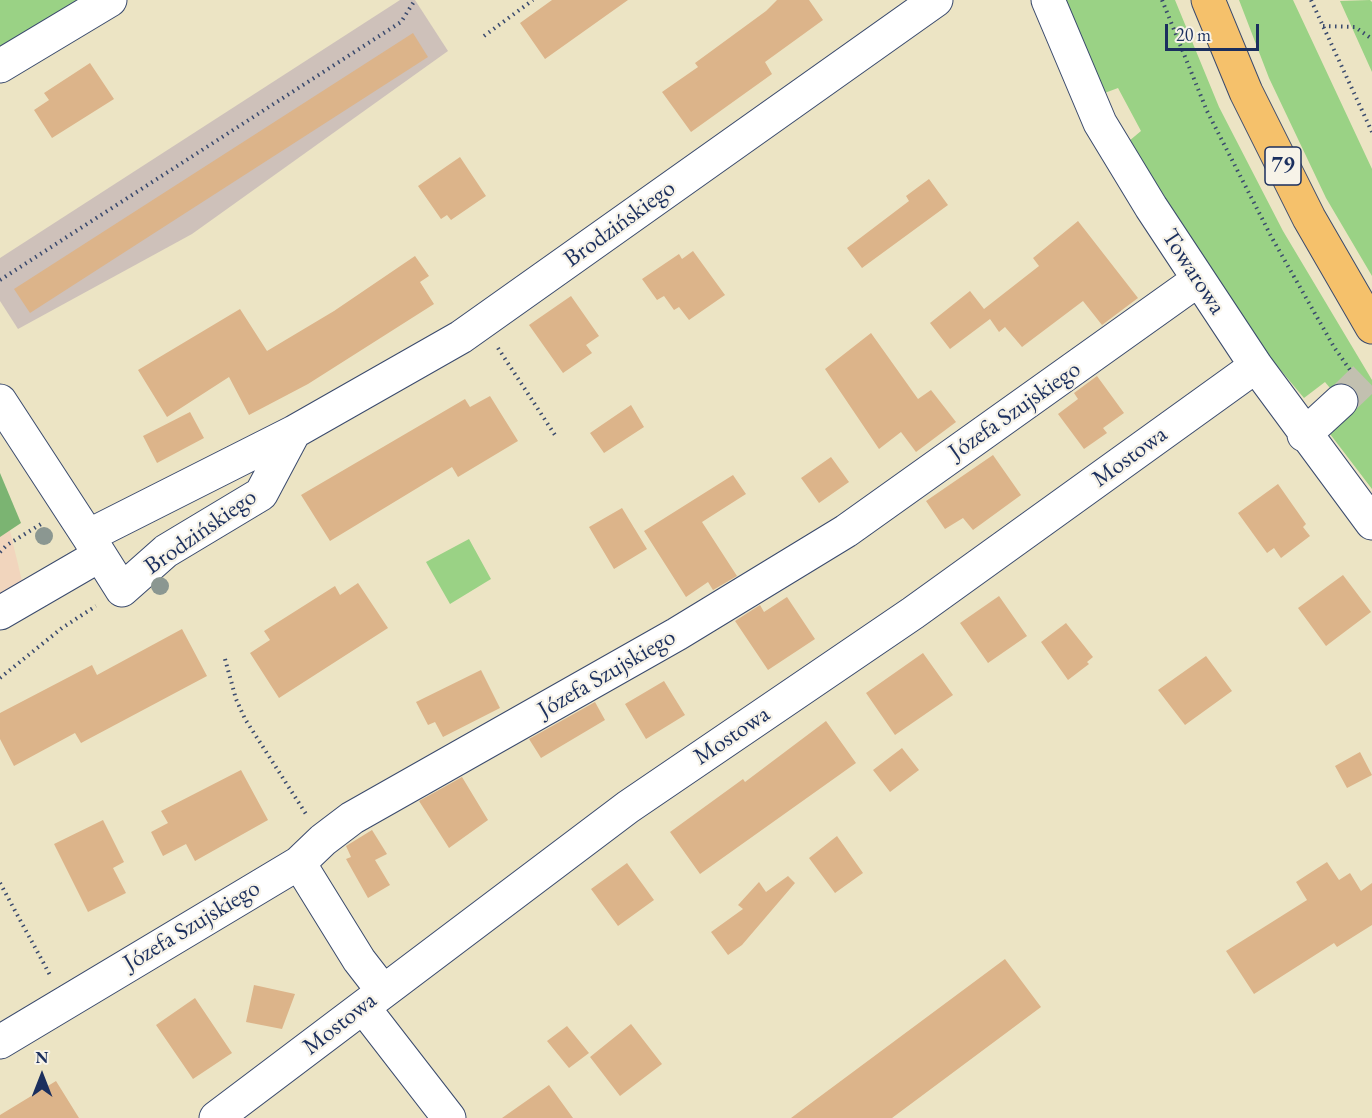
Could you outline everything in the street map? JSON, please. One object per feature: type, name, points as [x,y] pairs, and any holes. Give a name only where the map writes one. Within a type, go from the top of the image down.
[{"type":"main road","name":"79","points":[[1208,0],[1246,92],[1309,218],[1372,327]]},
{"type":"street","points":[[0,66],[110,0]]},
{"type":"street","name":"Brodzińskiego","points":[[294,432],[261,494],[166,551],[122,590],[94,545],[461,337],[936,0]]},
{"type":"street","name":"Towarowa","points":[[1048,0],[1100,123],[1198,280],[1256,366],[1304,435],[1372,523]]},
{"type":"street","name":"Józefa Szujskiego","points":[[0,1042],[299,863],[322,840],[352,818],[677,634],[846,531],[1198,280]]},
{"type":"street","name":"Mostowa","points":[[216,1118],[627,807],[913,613],[1256,366]]},
{"type":"street","points":[[0,401],[94,545],[0,613]]},
{"type":"street","points":[[1304,435],[1341,401]]},
{"type":"street","points":[[299,863],[360,960],[373,999],[449,1118]]},
{"type":"path","points":[[0,280],[401,22],[415,0]]},
{"type":"path","points":[[484,36],[533,0]]},
{"type":"path","points":[[1162,0],[1207,111],[1272,238],[1334,347]]},
{"type":"path","points":[[1311,0],[1372,132]]},
{"type":"path","points":[[1323,26],[1354,27],[1372,39]]},
{"type":"path","points":[[482,322],[555,435]]},
{"type":"path","points":[[0,552],[13,541]]},
{"type":"path","points":[[0,678],[62,628],[122,590]]},
{"type":"path","points":[[225,659],[236,699],[246,718],[322,840]]},
{"type":"path","points":[[0,883],[56,986]]},
{"type":"shaded area","points":[[400,0],[415,0],[448,51],[192,234],[18,329],[0,301],[0,258]]},
{"type":"shaded area","points":[[0,489],[22,581],[0,594]]},
{"type":"green space","points":[[0,0],[98,0],[0,59]]},
{"type":"green space","points":[[1063,0],[1175,0],[1219,107],[1283,231],[1372,380],[1372,489],[1327,430],[1349,411],[1325,382],[1304,398],[1262,348],[1129,141],[1141,131],[1118,88],[1102,94]]},
{"type":"green space","points":[[1239,0],[1293,0],[1372,169],[1372,276],[1326,198],[1269,78]]},
{"type":"green space","points":[[1370,0],[1372,2],[1372,72],[1340,1]]},
{"type":"green space","points":[[0,473],[21,523],[0,537]]},
{"type":"green space","points":[[469,539],[491,579],[450,604],[426,562]]},
{"type":"building","points":[[552,0],[628,0],[545,59],[520,23]]},
{"type":"building","points":[[777,0],[809,0],[823,20],[765,62],[772,74],[691,132],[662,92],[698,67],[695,63],[766,11]]},
{"type":"building","points":[[413,33],[428,57],[30,313],[14,289]]},
{"type":"building","points":[[90,63],[114,99],[52,138],[34,110],[49,100],[44,93]]},
{"type":"building","points":[[460,157],[486,196],[451,220],[447,215],[441,219],[418,186]]},
{"type":"building","points":[[929,179],[948,205],[862,268],[847,248],[909,201],[906,196]]},
{"type":"building","points":[[1078,221],[1138,298],[1102,325],[1083,301],[1022,347],[1005,327],[999,332],[990,319],[950,349],[930,323],[970,291],[984,309],[1039,266],[1033,258]]},
{"type":"building","points":[[693,251],[725,295],[689,320],[679,307],[674,310],[664,296],[657,300],[642,279],[679,254],[682,259]]},
{"type":"building","points":[[415,256],[429,276],[420,282],[434,304],[308,384],[249,415],[229,377],[167,417],[138,370],[240,309],[267,351],[334,311]]},
{"type":"building","points":[[571,296],[599,336],[586,345],[592,353],[563,373],[529,325]]},
{"type":"building","points":[[871,333],[918,399],[931,390],[956,422],[916,452],[901,432],[879,449],[825,369]]},
{"type":"building","points":[[1097,376],[1124,413],[1103,428],[1107,433],[1084,449],[1058,414],[1078,399],[1074,393]]},
{"type":"building","points":[[490,396],[518,441],[458,477],[452,467],[330,541],[301,495],[465,399],[470,407]]},
{"type":"building","points":[[631,405],[644,427],[604,453],[590,433]]},
{"type":"building","points":[[190,412],[204,438],[157,463],[143,436]]},
{"type":"building","points":[[993,455],[1021,495],[973,530],[963,518],[945,529],[926,501]]},
{"type":"building","points":[[831,457],[849,482],[819,503],[801,478]]},
{"type":"building","points":[[733,475],[746,494],[702,522],[737,576],[713,590],[708,582],[686,597],[644,531]]},
{"type":"building","points":[[1278,484],[1306,524],[1303,527],[1310,536],[1281,558],[1274,548],[1267,553],[1238,513]]},
{"type":"building","points":[[622,508],[647,549],[614,569],[589,527]]},
{"type":"building","points":[[1343,575],[1371,612],[1326,646],[1298,608]]},
{"type":"building","points":[[358,583],[388,628],[279,698],[250,653],[270,640],[264,631],[335,586],[340,595]]},
{"type":"building","points":[[999,596],[1027,636],[988,663],[960,623]]},
{"type":"building","points":[[787,597],[815,639],[768,670],[735,621],[760,605],[764,612]]},
{"type":"building","points":[[1066,623],[1093,657],[1087,662],[1089,664],[1068,680],[1041,642]]},
{"type":"building","points":[[182,629],[207,676],[81,743],[75,733],[14,766],[0,739],[0,713],[92,665],[97,675]]},
{"type":"building","points":[[923,653],[953,695],[895,735],[866,693]]},
{"type":"building","points":[[1206,656],[1232,691],[1185,725],[1158,690]]},
{"type":"building","points":[[481,670],[500,708],[443,737],[435,722],[428,725],[416,702]]},
{"type":"building","points":[[664,681],[685,715],[646,739],[625,704]]},
{"type":"building","points":[[595,702],[605,720],[541,758],[529,739]]},
{"type":"building","points":[[826,721],[856,763],[700,874],[670,832],[743,779],[745,782]]},
{"type":"building","points":[[902,748],[919,770],[890,792],[873,770]]},
{"type":"building","points":[[1360,752],[1372,775],[1347,788],[1335,766]]},
{"type":"building","points":[[241,770],[268,820],[195,861],[186,844],[163,856],[151,832],[168,823],[161,811]]},
{"type":"building","points":[[462,777],[488,820],[449,848],[419,801]]},
{"type":"building","points":[[103,820],[124,862],[113,868],[126,893],[88,912],[54,844]]},
{"type":"building","points":[[372,830],[387,854],[375,860],[390,885],[368,898],[346,859],[351,857],[346,846]]},
{"type":"building","points":[[837,836],[863,873],[835,893],[809,858]]},
{"type":"building","points":[[1327,862],[1339,880],[1350,873],[1361,891],[1372,883],[1372,925],[1337,947],[1334,943],[1254,994],[1226,951],[1307,900],[1296,882]]},
{"type":"building","points":[[627,863],[654,900],[618,926],[591,889]]},
{"type":"building","points":[[788,876],[795,883],[742,945],[728,955],[711,932],[743,909],[738,905],[759,882],[766,892]]},
{"type":"building","points":[[1005,959],[1041,1007],[892,1118],[791,1118]]},
{"type":"building","points":[[254,985],[295,994],[282,1029],[246,1022]]},
{"type":"building","points":[[195,998],[232,1053],[193,1079],[156,1025]]},
{"type":"building","points":[[631,1024],[662,1064],[620,1096],[590,1057]]},
{"type":"building","points":[[567,1026],[589,1053],[569,1068],[547,1041]]},
{"type":"building","points":[[56,1081],[79,1118],[0,1118],[0,1115]]},
{"type":"building","points":[[549,1085],[573,1118],[502,1118]]},
{"type":"tunnel","points":[[1341,401],[1372,371]]}]
